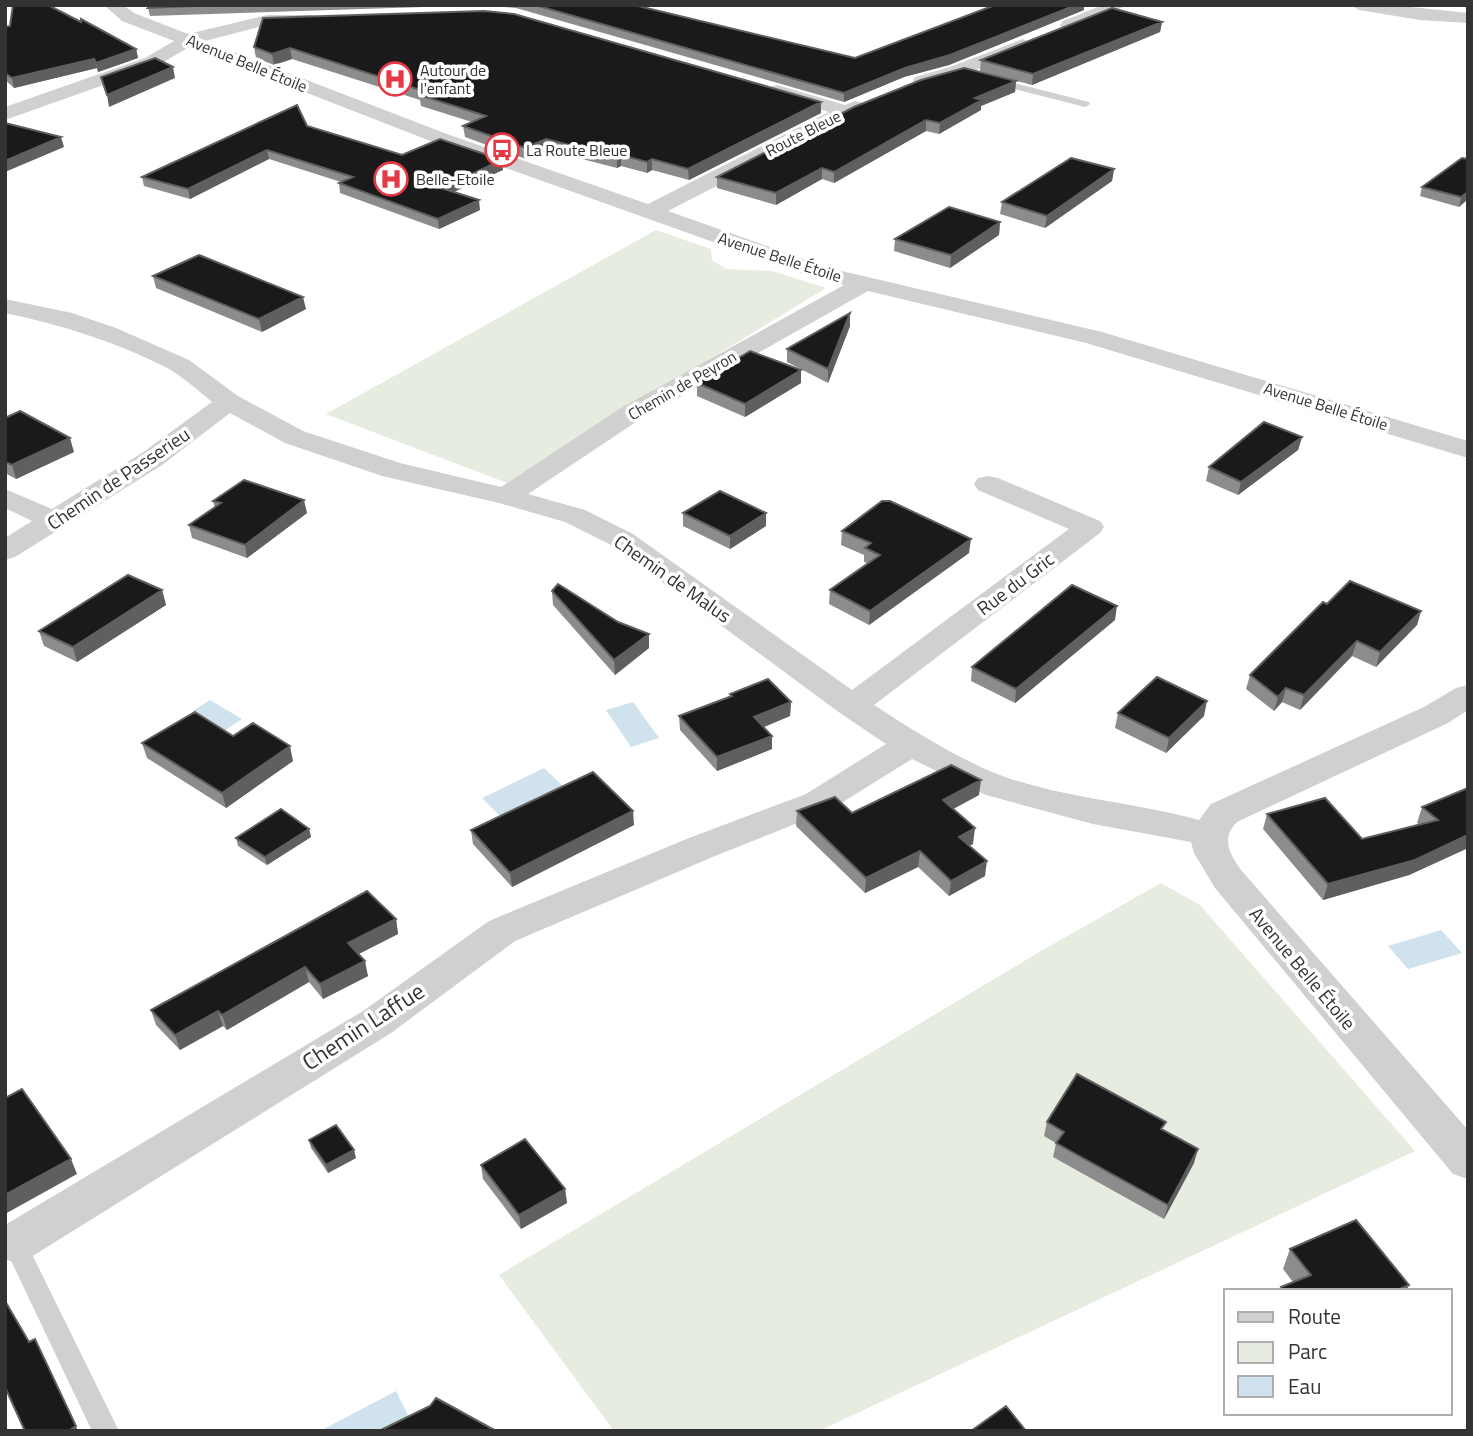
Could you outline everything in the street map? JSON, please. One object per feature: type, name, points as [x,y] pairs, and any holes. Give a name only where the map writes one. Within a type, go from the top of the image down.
[{"type":"street","points":[[95,6],[110,5]]},
{"type":"street","name":"Avenue Belle Étoile","points":[[110,5],[128,17],[190,39],[376,115],[822,273],[1104,340],[1468,450]]},
{"type":"street","points":[[901,89],[963,73],[1119,5]]},
{"type":"street","points":[[1359,5],[1420,15],[1468,18]]},
{"type":"street","points":[[5,114],[151,62],[190,39],[267,20],[322,18]]},
{"type":"street","points":[[762,87],[845,111]]},
{"type":"street","name":"Route Bleue","points":[[650,212],[845,111],[878,97]]},
{"type":"street","name":"Chemin de Peyron","points":[[506,496],[630,414],[863,284]]},
{"type":"street","name":"Chemin de Malus","points":[[5,306],[63,318],[180,365],[229,402],[294,437],[380,466],[506,496],[575,516],[622,540],[852,706],[910,744],[998,787],[1093,811],[1170,824],[1209,835]]},
{"type":"street","name":"Chemin de Passerieu","points":[[5,551],[152,459],[229,402]]},
{"type":"street","name":"Rue du Gric","points":[[852,706],[1090,527],[988,484]]},
{"type":"street","points":[[5,497],[54,521]]},
{"type":"street","points":[[1209,835],[1214,822],[1224,813],[1436,715],[1468,695]]},
{"type":"street","name":"Chemin Laffue","points":[[15,1243],[377,1022],[502,931],[702,847],[818,802],[910,744]]},
{"type":"street","name":"Avenue Belle Étoile","points":[[1209,835],[1209,846],[1214,858],[1228,879],[1468,1161]]},
{"type":"lane","points":[[982,78],[1085,104]]},
{"type":"lane","name":"Chemin Laffue","points":[[15,1243],[106,1431]]},
{"type":"green space","points":[[656,230],[711,249],[712,260],[726,269],[772,271],[826,288],[507,483],[326,414]]},
{"type":"green space","points":[[1161,883],[1200,905],[1415,1151],[819,1431],[614,1431],[499,1275],[1041,951]]},
{"type":"water","points":[[210,700],[242,719],[224,731],[193,711]]},
{"type":"water","points":[[633,702],[659,738],[631,747],[606,710]]},
{"type":"water","points":[[544,768],[564,787],[502,818],[482,798]]},
{"type":"water","points":[[1441,930],[1462,953],[1408,969],[1388,946]]},
{"type":"water","points":[[396,1391],[411,1421],[394,1431],[322,1430]]},
{"type":"building","points":[[13,5],[48,5],[81,22],[81,19],[136,49],[96,63],[94,59],[12,78],[5,73],[5,27],[10,26]]},
{"type":"building","points":[[151,5],[218,5],[148,8]]},
{"type":"building","points":[[535,5],[634,5],[855,58],[995,5],[1076,5],[844,93]]},
{"type":"building","points":[[1112,8],[1162,22],[1033,74],[981,60]]},
{"type":"building","points":[[484,11],[514,14],[821,102],[688,169],[652,159],[647,162],[621,155],[617,157],[546,139],[525,148],[463,126],[486,116],[419,95],[427,92],[290,48],[272,54],[254,47],[263,18]]},
{"type":"building","points":[[155,58],[173,67],[107,95],[101,77]]},
{"type":"building","points":[[964,68],[1016,81],[975,98],[982,100],[940,123],[926,120],[834,172],[822,168],[776,193],[717,177],[854,107],[921,80]]},
{"type":"building","points":[[297,105],[307,126],[402,155],[440,139],[502,160],[441,188],[479,200],[438,219],[339,183],[353,177],[267,150],[188,189],[142,177]]},
{"type":"building","points":[[5,123],[61,137],[5,161]]},
{"type":"building","points":[[1071,158],[1114,169],[1047,216],[1002,202]]},
{"type":"building","points":[[1462,158],[1468,159],[1468,192],[1461,197],[1422,187]]},
{"type":"building","points":[[949,207],[1000,222],[951,255],[895,239]]},
{"type":"building","points":[[199,255],[303,297],[259,319],[153,276]]},
{"type":"building","points":[[850,313],[828,369],[787,349]]},
{"type":"building","points":[[750,351],[801,370],[745,404],[697,383]]},
{"type":"building","points":[[20,411],[70,438],[12,465],[5,462],[5,418]]},
{"type":"building","points":[[1264,422],[1302,437],[1241,482],[1209,467]]},
{"type":"building","points":[[244,480],[304,500],[245,545],[189,525],[221,503],[213,501]]},
{"type":"building","points":[[720,491],[766,513],[730,536],[683,513]]},
{"type":"building","points":[[882,501],[890,501],[971,539],[870,611],[830,590],[880,555],[865,548],[871,543],[842,531]]},
{"type":"building","points":[[128,575],[162,590],[73,647],[39,631]]},
{"type":"building","points":[[1350,581],[1421,611],[1380,652],[1357,641],[1304,695],[1286,688],[1278,697],[1250,675],[1323,602],[1327,604]]},
{"type":"building","points":[[558,584],[618,622],[649,634],[614,660],[552,591]]},
{"type":"building","points":[[1072,585],[1117,606],[1016,689],[972,667]]},
{"type":"building","points":[[1157,677],[1207,701],[1169,738],[1118,713]]},
{"type":"building","points":[[768,679],[791,702],[754,717],[772,736],[717,757],[679,716],[732,696],[730,694]]},
{"type":"building","points":[[195,712],[233,736],[253,723],[290,746],[222,793],[142,743]]},
{"type":"building","points":[[951,765],[981,780],[943,800],[975,828],[959,837],[987,861],[951,881],[920,851],[866,878],[797,811],[835,797],[852,813]]},
{"type":"building","points":[[593,772],[633,811],[510,873],[471,830]]},
{"type":"building","points":[[1468,788],[1468,835],[1415,860],[1328,884],[1267,814],[1325,798],[1362,839],[1438,820],[1422,807]]},
{"type":"building","points":[[281,809],[309,829],[265,857],[236,838]]},
{"type":"building","points":[[367,891],[396,919],[348,943],[365,961],[320,984],[305,967],[222,1015],[218,1011],[175,1035],[151,1010]]},
{"type":"building","points":[[1077,1074],[1166,1122],[1161,1129],[1198,1149],[1168,1205],[1056,1143],[1064,1132],[1047,1122]]},
{"type":"building","points":[[22,1089],[71,1159],[5,1195],[5,1098]]},
{"type":"building","points":[[336,1125],[354,1150],[326,1165],[309,1140]]},
{"type":"building","points":[[525,1139],[565,1189],[519,1215],[481,1165]]},
{"type":"building","points":[[1356,1220],[1409,1285],[1400,1289],[1282,1289],[1281,1287],[1311,1275],[1290,1249]]},
{"type":"building","points":[[5,1301],[29,1342],[35,1339],[76,1426],[68,1431],[25,1431],[5,1387]]},
{"type":"building","points":[[436,1398],[496,1431],[379,1431],[430,1406]]},
{"type":"building","points":[[1006,1406],[1026,1431],[971,1431]]},
{"type":"place","name":"Autour de l'enfant","points":[[395,79]]},
{"type":"place","name":"La Route Bleue","points":[[502,150]]},
{"type":"place","name":"Belle-Etoile","points":[[391,179]]}]
